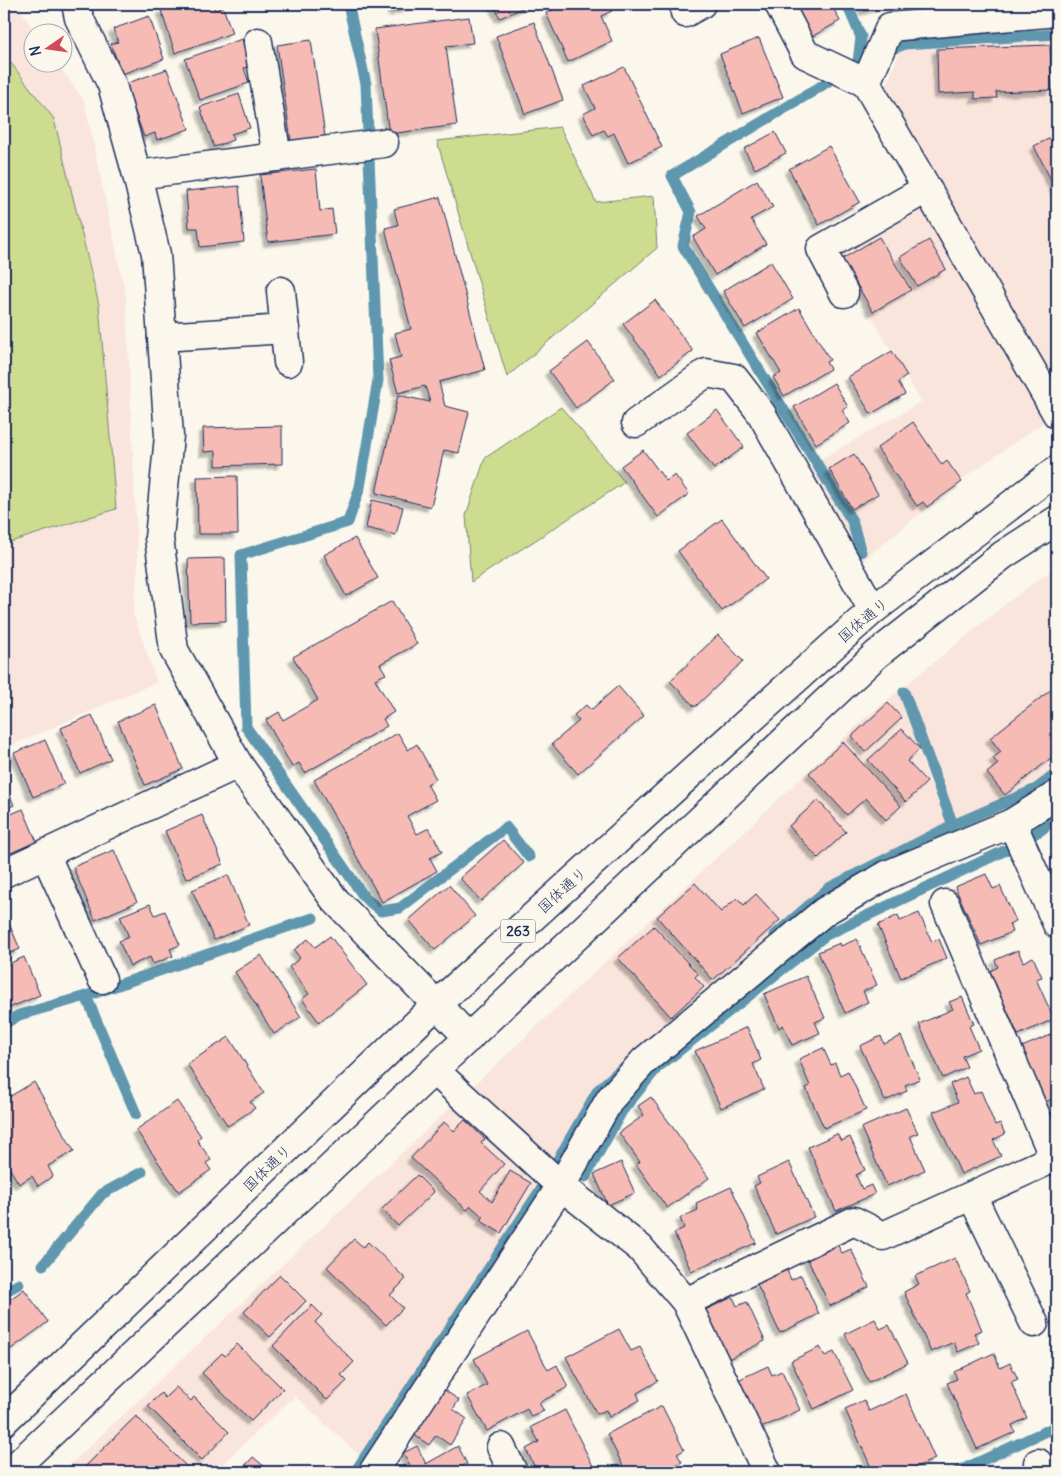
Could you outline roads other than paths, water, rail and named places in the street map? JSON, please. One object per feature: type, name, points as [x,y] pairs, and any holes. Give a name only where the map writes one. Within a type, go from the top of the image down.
[{"type":"main road","points":[[76,4],[79,18],[112,85],[137,175],[156,254],[169,436],[159,538],[174,650],[238,764],[334,899],[468,1038]]},
{"type":"main road","points":[[779,4],[806,54],[860,67],[926,189],[1057,414]]},
{"type":"main road","points":[[860,67],[890,27],[957,12],[1057,12]]},
{"type":"main road","points":[[258,42],[277,157]]},
{"type":"main road","points":[[137,175],[373,144]]},
{"type":"main road","points":[[844,293],[821,248],[926,189]]},
{"type":"main road","points":[[281,291],[288,362]]},
{"type":"main road","points":[[162,337],[285,329]]},
{"type":"main road","points":[[636,423],[706,373],[734,378],[761,413],[873,610]]},
{"type":"main road","name":"国体通り","points":[[4,1420],[436,1005],[873,610],[1057,470]]},
{"type":"main road","points":[[10,1472],[877,654],[1003,555],[1057,520]]},
{"type":"main road","points":[[4,873],[238,764]]},
{"type":"main road","points":[[373,1472],[561,1186],[610,1099],[644,1061],[825,911],[887,875],[1017,835],[1057,794]]},
{"type":"main road","points":[[1017,835],[1057,924]]},
{"type":"main road","points":[[45,854],[102,979]]},
{"type":"main road","points":[[686,1302],[854,1221],[883,1236],[1054,1158],[945,904]]},
{"type":"main road","points":[[434,1070],[561,1186],[640,1248],[686,1302],[767,1472]]},
{"type":"main road","points":[[972,1196],[1034,1323]]},
{"type":"main road","points":[[501,1448],[514,1472]]},
{"type":"waterway","points":[[348,4],[366,84],[378,380],[360,487],[348,522],[241,555],[246,727],[365,898],[381,911],[400,908],[506,827],[529,857]]},
{"type":"waterway","points":[[847,4],[861,37],[858,62]]},
{"type":"waterway","points":[[861,552],[852,521],[683,246],[691,212],[672,176],[858,62],[905,44],[1057,34]]},
{"type":"waterway","points":[[904,692],[953,825]]},
{"type":"waterway","points":[[775,935],[829,888],[953,825],[1036,789],[1057,773]]},
{"type":"waterway","points":[[585,1177],[622,1111],[657,1068],[826,935],[1004,851],[1041,830],[1057,816]]},
{"type":"waterway","points":[[4,1024],[19,1015],[86,996],[313,918]]},
{"type":"waterway","points":[[86,996],[136,1114]]},
{"type":"waterway","points":[[355,1472],[541,1189],[598,1090],[620,1070]]},
{"type":"waterway","points":[[43,1265],[102,1194],[142,1172]]},
{"type":"waterway","points":[[4,1292],[19,1284]]},
{"type":"waterway","points":[[957,1472],[1057,1426]]}]
